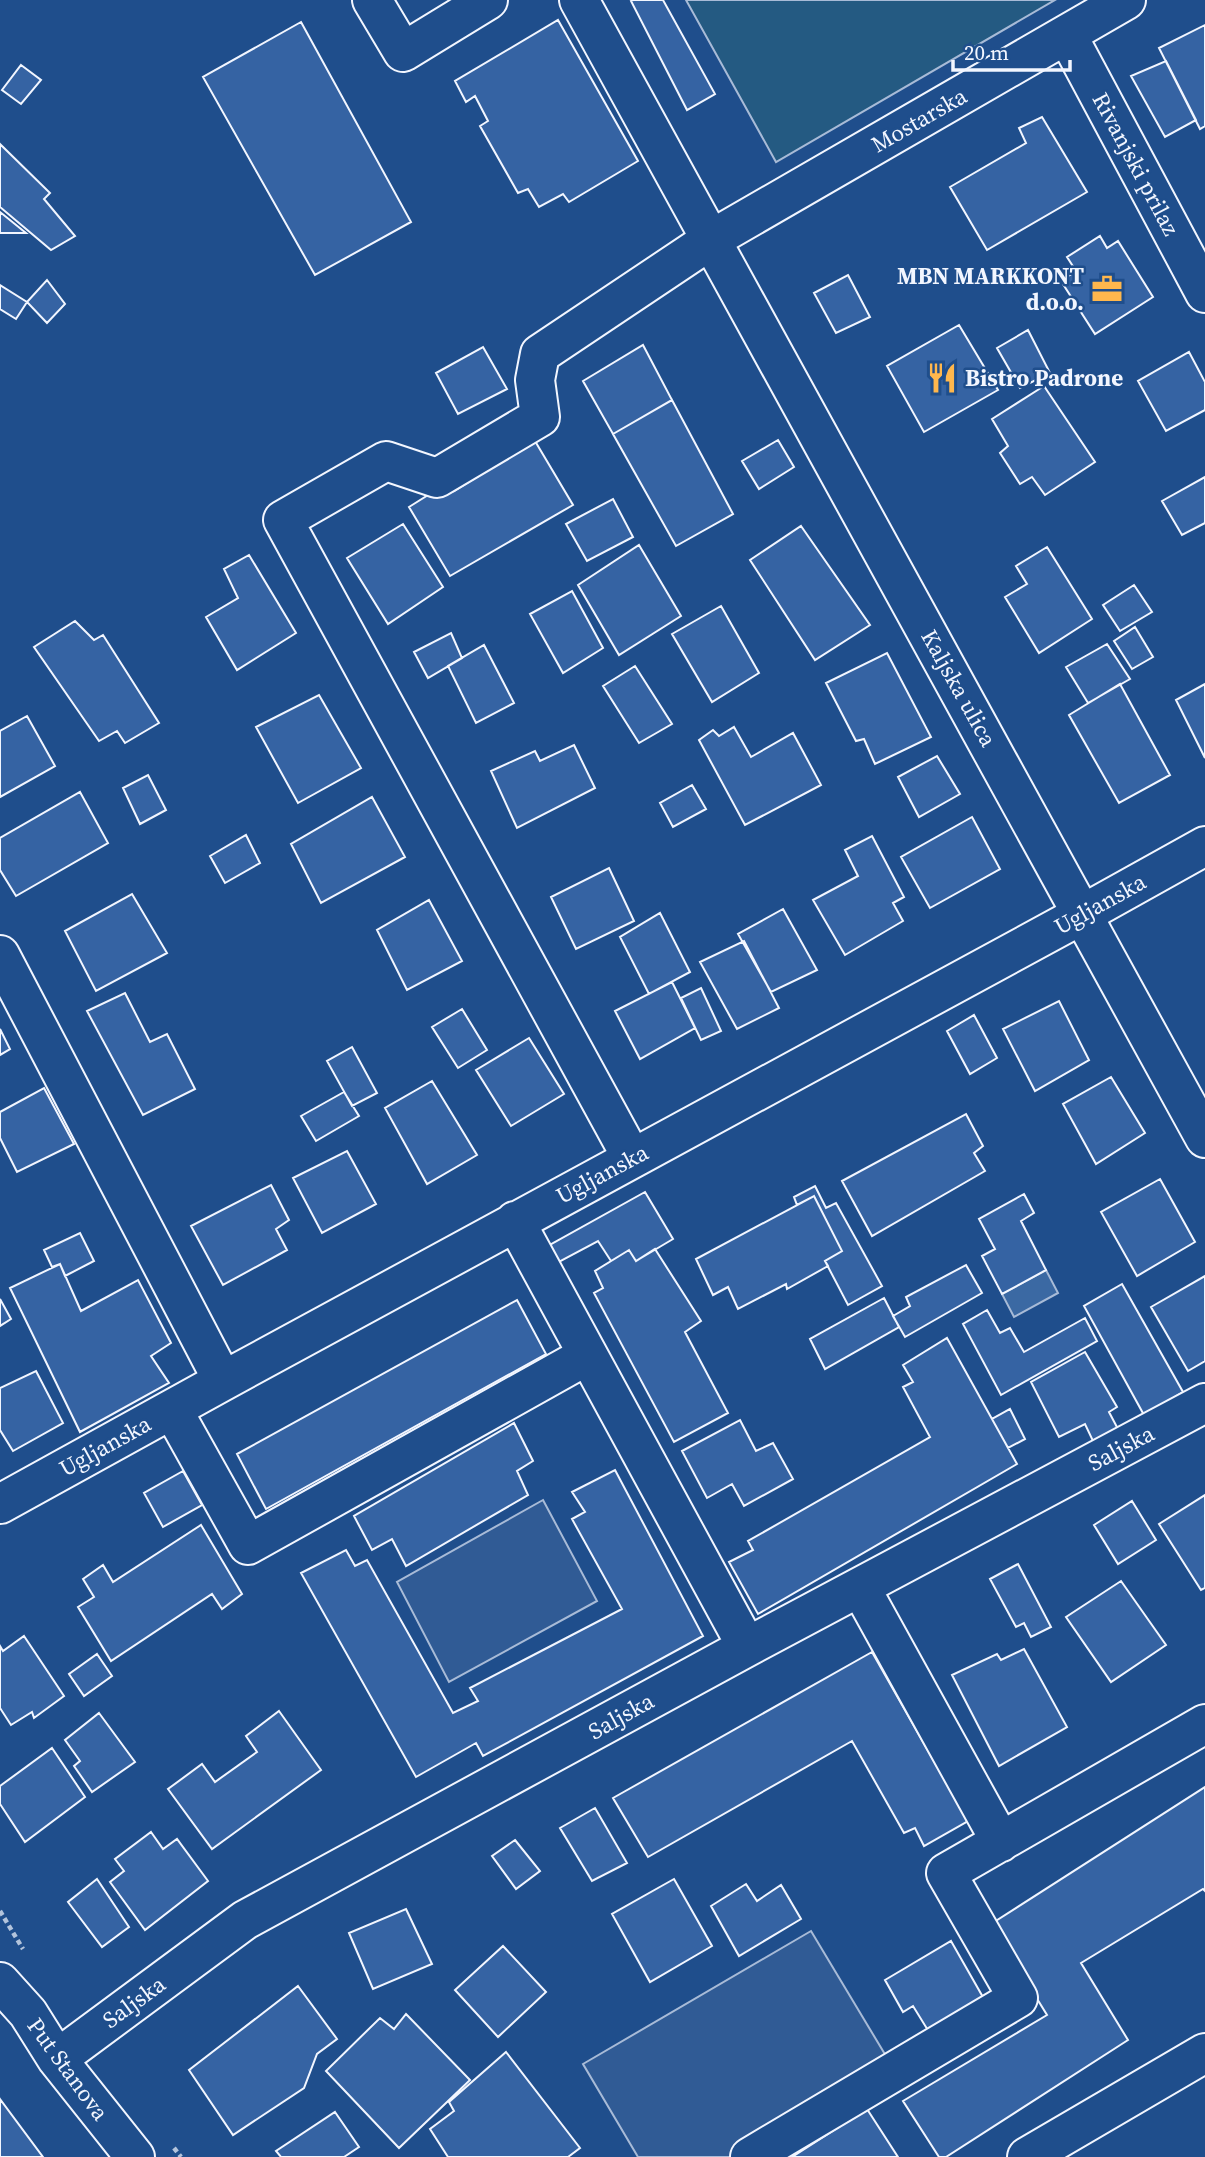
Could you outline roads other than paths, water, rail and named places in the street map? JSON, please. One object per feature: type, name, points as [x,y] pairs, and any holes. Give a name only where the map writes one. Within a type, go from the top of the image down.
[{"type":"street","points":[[372,0],[403,52],[488,0]]},
{"type":"street","name":"Kaljska ulica","points":[[579,0],[1205,1138]]},
{"type":"street","name":"Mostarska","points":[[632,1158],[283,520],[386,461],[437,478],[540,417],[535,380],[540,354],[712,239],[1126,0]]},
{"type":"street","name":"Rivanjski prilaz","points":[[1067,35],[1205,293]]},
{"type":"street","name":"Ugljanska","points":[[0,1504],[1205,846]]},
{"type":"street","points":[[0,955],[223,1381]]},
{"type":"street","points":[[515,1221],[747,1647]]},
{"type":"street","points":[[172,1409],[248,1545],[588,1355]]},
{"type":"street","name":"Saljska","points":[[57,2059],[245,1920],[747,1647],[1205,1403]]},
{"type":"street","points":[[860,1587],[1001,1842]]},
{"type":"street","points":[[750,2157],[1018,1998],[946,1873],[1205,1724]]},
{"type":"street","name":"Put Stanova","points":[[0,1982],[28,2013],[57,2059],[135,2157]]},
{"type":"street","points":[[1027,2157],[1205,2053]]},
{"type":"place","name":"MBN MARKKONT d.o.o.","points":[[1107,289]]},
{"type":"place","name":"Bistro Padrone","points":[[942,378]]}]
